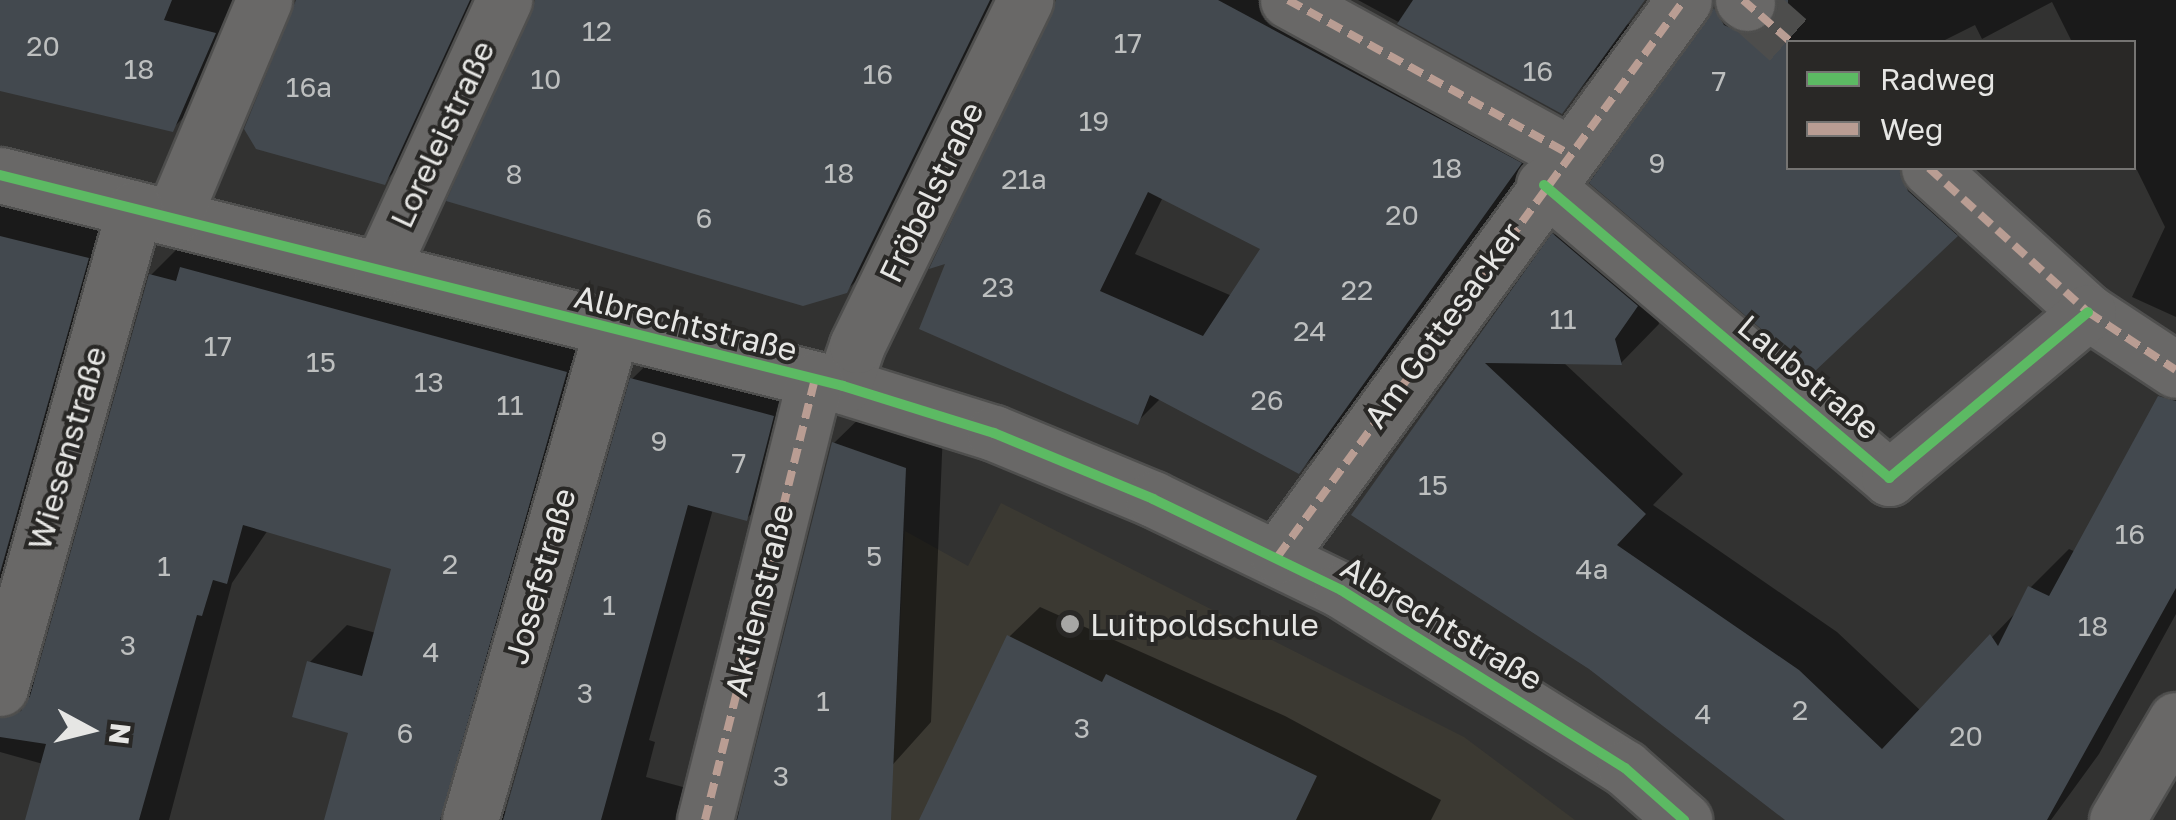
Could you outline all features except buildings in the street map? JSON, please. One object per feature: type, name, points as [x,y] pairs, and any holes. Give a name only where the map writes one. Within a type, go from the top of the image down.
[{"type":"street","name":"Wiesenstraße","points":[[0,688],[154,213],[264,0]]},
{"type":"street","name":"Loreleistraße","points":[[381,269],[504,0]]},
{"type":"street","name":"Fröbelstraße","points":[[829,383],[857,345],[1025,0]]},
{"type":"street","name":"Laubstraße","points":[[1288,0],[1556,169],[1889,478],[2088,312]]},
{"type":"street","name":"Am Gottesacker","points":[[1278,556],[1556,169],[1684,0]]},
{"type":"street","points":[[1931,170],[2088,312],[2176,370]]},
{"type":"street","name":"Albrechtstraße","points":[[0,176],[381,269],[610,332],[829,383],[994,434],[1278,556],[1504,687],[1626,768],[1684,820]]},
{"type":"street","name":"Josefstraße","points":[[470,820],[610,332]]},
{"type":"street","name":"Aktienstraße","points":[[705,820],[829,383]]},
{"type":"street","points":[[2117,820],[2176,720]]},
{"type":"shaded area","name":"Luitpoldschule","points":[[1001,503],[1464,737],[1575,820],[873,820],[897,682],[905,531],[968,566]]},
{"type":"tunnel","points":[[1747,3],[1789,40]]},
{"type":"marked path","points":[[1288,0],[1568,153]]},
{"type":"marked path","points":[[1278,556],[1684,0]]},
{"type":"marked path","points":[[1743,0],[1789,40]]},
{"type":"marked path","points":[[1931,170],[2088,312],[2176,370]]},
{"type":"marked path","points":[[705,820],[815,380]]},
{"type":"cycle path","points":[[0,175],[843,386],[994,433],[1153,499],[1341,590],[1625,768],[1684,820]]},
{"type":"cycle path","points":[[1544,185],[1889,478],[2088,312]]},
{"type":"place","name":"Luitpoldschule","points":[[1070,624]]}]
